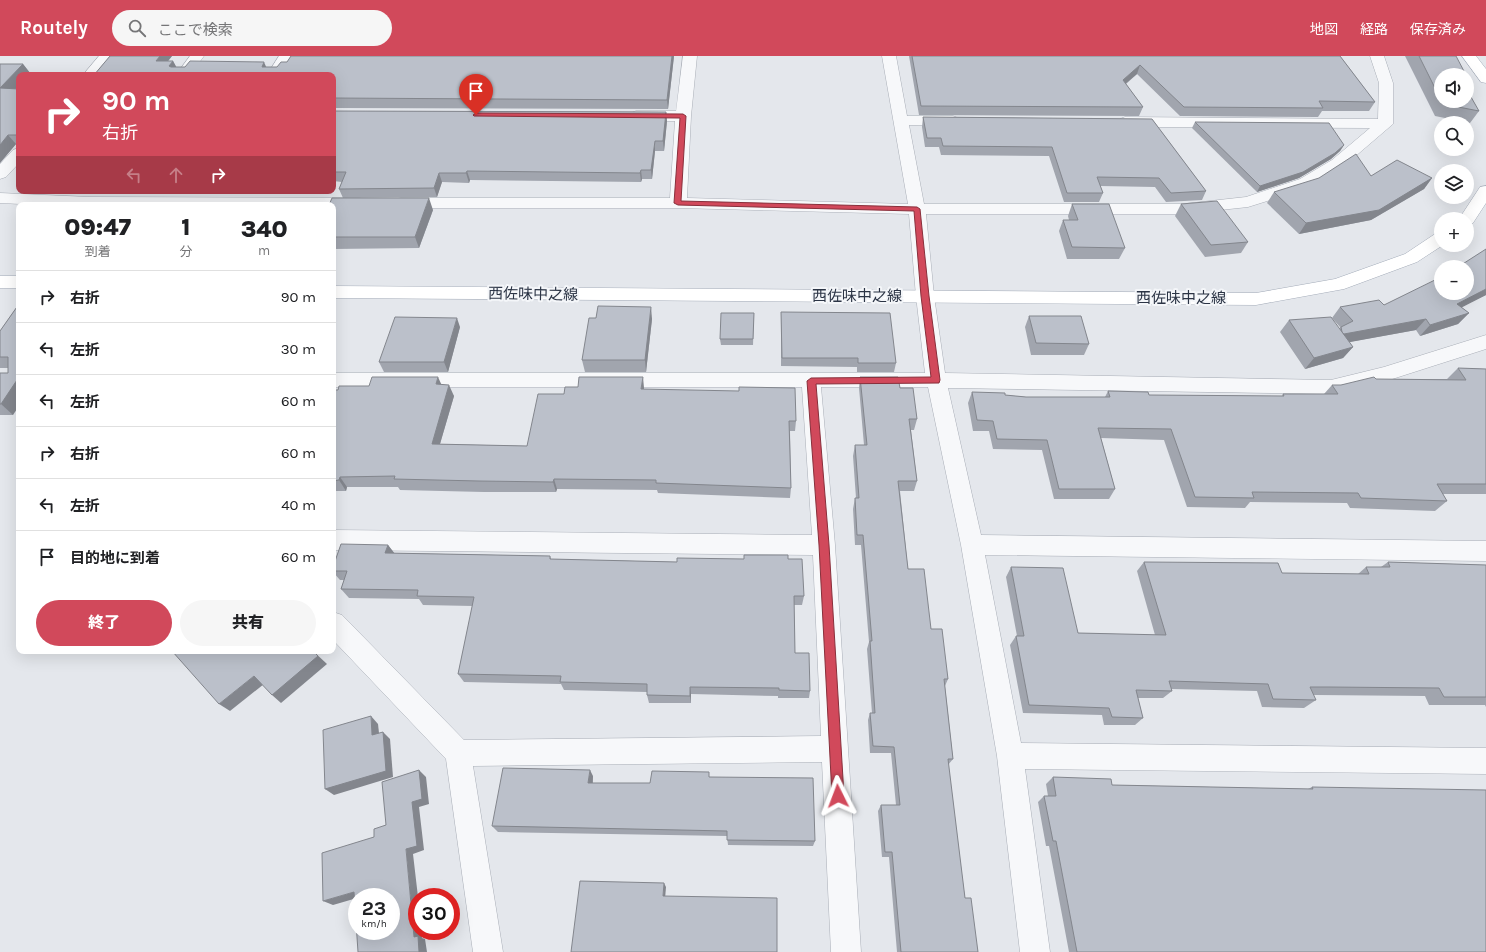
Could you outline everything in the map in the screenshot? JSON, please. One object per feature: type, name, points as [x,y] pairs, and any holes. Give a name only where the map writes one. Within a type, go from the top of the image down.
[{"type":"main road","points":[[1470,56],[1486,79]]},
{"type":"main road","points":[[1472,212],[1486,191]]},
{"type":"main road","name":"西佐味中之線","points":[[336,292],[1256,298],[1338,285],[1411,258],[1434,243]]},
{"type":"main road","points":[[0,282],[16,282]]},
{"type":"street","points":[[93,72],[107,56]]},
{"type":"street","points":[[185,72],[197,56]]},
{"type":"street","points":[[276,72],[286,56]]},
{"type":"street","points":[[678,203],[683,116],[690,56]]},
{"type":"street","points":[[888,56],[902,120],[917,209],[925,296],[936,380],[972,545],[1010,756],[1035,952]]},
{"type":"street","points":[[0,198],[91,199],[197,197],[380,203],[678,203],[917,209],[1184,209],[1248,202],[1306,183],[1338,163],[1385,124],[1386,82],[1377,56]]},
{"type":"street","points":[[619,116],[683,116]]},
{"type":"street","points":[[902,120],[965,121]]},
{"type":"street","points":[[1108,122],[1385,124]]},
{"type":"street","points":[[0,174],[16,156]]},
{"type":"street","points":[[336,380],[936,380],[1331,386],[1386,374],[1461,348],[1486,342]]},
{"type":"street","points":[[811,381],[824,545],[846,952]]},
{"type":"street","points":[[336,540],[824,545]]},
{"type":"street","points":[[972,545],[1486,551]]},
{"type":"street","points":[[336,626],[458,753],[488,952]]},
{"type":"street","points":[[458,753],[836,748]]},
{"type":"street","points":[[1010,756],[1486,761]]},
{"type":"building","points":[[110,56],[160,56],[156,61],[173,61],[169,66],[171,67],[185,67],[190,61],[264,62],[262,67],[277,67],[281,62],[287,62],[291,56],[672,56],[667,100],[336,98],[336,72],[97,72]]},
{"type":"building","points":[[912,56],[1340,56],[1375,102],[1319,101],[1323,108],[1184,107],[1140,65],[1123,80],[1143,107],[921,106]]},
{"type":"building","points":[[1419,56],[1456,56],[1462,68],[1434,68],[1434,86]]},
{"type":"building","points":[[0,64],[23,64],[0,88]]},
{"type":"building","points":[[0,88],[16,89],[16,135],[8,135],[0,145]]},
{"type":"building","points":[[1474,102],[1479,111],[1464,108],[1474,108]]},
{"type":"building","points":[[336,111],[666,112],[663,141],[655,141],[651,170],[641,170],[640,173],[467,171],[466,173],[439,173],[434,188],[339,189],[346,172],[336,172]]},
{"type":"building","points":[[923,117],[1152,119],[1206,191],[1171,193],[1159,178],[1097,177],[1103,193],[1067,193],[1052,147],[943,146],[941,138],[927,138]]},
{"type":"building","points":[[1195,122],[1329,123],[1344,145],[1335,153],[1303,172],[1260,186]]},
{"type":"building","points":[[1356,154],[1371,176],[1397,160],[1432,178],[1379,210],[1306,223],[1274,192],[1319,178]]},
{"type":"building","points":[[332,198],[429,198],[415,237],[336,237],[336,202],[330,202]]},
{"type":"building","points":[[1217,201],[1248,242],[1211,245],[1181,204]]},
{"type":"building","points":[[1072,204],[1109,204],[1125,248],[1072,247],[1063,220],[1078,220]]},
{"type":"building","points":[[1486,249],[1486,289],[1474,295],[1474,260],[1469,260]]},
{"type":"building","points":[[1434,280],[1434,300],[1465,300],[1457,304],[1469,313],[1430,325],[1426,319],[1344,334],[1342,332],[1341,327],[1353,321],[1340,307],[1379,300],[1384,305]]},
{"type":"building","points":[[598,306],[651,307],[645,360],[582,360],[589,318],[596,318]]},
{"type":"building","points":[[16,308],[16,382],[1,404],[0,373],[8,373],[8,357],[0,357],[0,331]]},
{"type":"building","points":[[781,312],[890,313],[896,363],[858,363],[858,358],[782,358]]},
{"type":"building","points":[[721,313],[754,313],[753,339],[720,339]]},
{"type":"building","points":[[1029,316],[1081,316],[1089,344],[1036,343]]},
{"type":"building","points":[[395,317],[457,318],[444,362],[379,362]]},
{"type":"building","points":[[1331,317],[1353,347],[1314,358],[1289,320]]},
{"type":"building","points":[[1458,368],[1486,369],[1486,484],[1437,484],[1447,501],[1361,498],[1358,493],[1252,492],[1254,498],[1195,497],[1171,429],[1098,428],[1115,489],[1059,489],[1047,440],[997,439],[993,421],[977,420],[972,392],[1005,393],[1005,395],[1026,397],[1110,397],[1108,391],[1148,392],[1149,395],[1284,396],[1283,394],[1338,394],[1332,385],[1341,385],[1374,377],[1376,379],[1466,380]]},
{"type":"building","points":[[372,377],[438,377],[436,384],[449,385],[432,444],[527,446],[538,394],[564,394],[565,387],[578,387],[579,377],[643,377],[641,389],[739,391],[739,387],[795,388],[796,421],[789,421],[791,488],[656,483],[656,480],[554,479],[553,482],[479,481],[394,479],[395,476],[340,477],[339,480],[336,480],[336,390],[338,390],[339,386],[369,386]]},
{"type":"building","points":[[860,377],[898,377],[900,388],[913,388],[917,419],[909,419],[917,481],[898,481],[908,569],[924,569],[931,629],[942,629],[948,679],[944,679],[953,759],[948,759],[965,898],[971,898],[978,952],[901,952],[892,852],[885,852],[881,805],[900,805],[894,747],[873,746],[870,713],[875,713],[870,641],[872,641],[863,535],[857,535],[855,498],[859,498],[855,445],[867,445]]},
{"type":"building","points":[[341,544],[388,545],[385,553],[550,556],[550,559],[677,562],[677,558],[744,559],[744,555],[788,555],[788,559],[802,559],[804,596],[794,596],[795,653],[809,653],[810,691],[779,690],[779,688],[690,687],[690,696],[647,695],[647,684],[560,682],[561,676],[458,674],[474,597],[417,596],[418,590],[341,589],[347,571],[336,571],[336,558]]},
{"type":"building","points":[[1144,562],[1278,563],[1282,573],[1369,574],[1366,567],[1390,567],[1388,562],[1486,565],[1486,697],[1444,697],[1439,688],[1310,687],[1316,700],[1273,699],[1268,684],[1169,681],[1172,691],[1136,690],[1143,718],[1112,717],[1109,708],[1029,705],[1016,636],[1024,636],[1011,567],[1063,568],[1078,633],[1166,635]]},
{"type":"building","points":[[175,654],[316,654],[318,656],[272,695],[254,676],[219,704]]},
{"type":"building","points":[[371,716],[372,735],[383,732],[386,771],[325,789],[323,730]]},
{"type":"building","points":[[503,768],[590,770],[588,783],[650,783],[652,771],[709,772],[709,777],[813,778],[815,841],[727,840],[727,831],[492,826]]},
{"type":"building","points":[[419,770],[422,799],[412,802],[417,846],[406,849],[410,888],[408,888],[408,940],[418,940],[419,952],[358,952],[357,940],[400,940],[400,888],[348,888],[348,894],[323,901],[322,853],[374,837],[374,829],[386,825],[382,782]]},
{"type":"building","points":[[1053,777],[1111,779],[1112,785],[1313,789],[1312,787],[1486,790],[1486,952],[1077,952],[1056,841],[1053,841],[1044,796],[1056,796]]},
{"type":"building","points":[[580,881],[664,883],[663,896],[777,898],[777,952],[571,952]]},
{"type":"route","points":[[476,115],[683,116],[678,203],[917,209],[925,296],[936,380],[811,381],[824,545],[838,796]]}]
